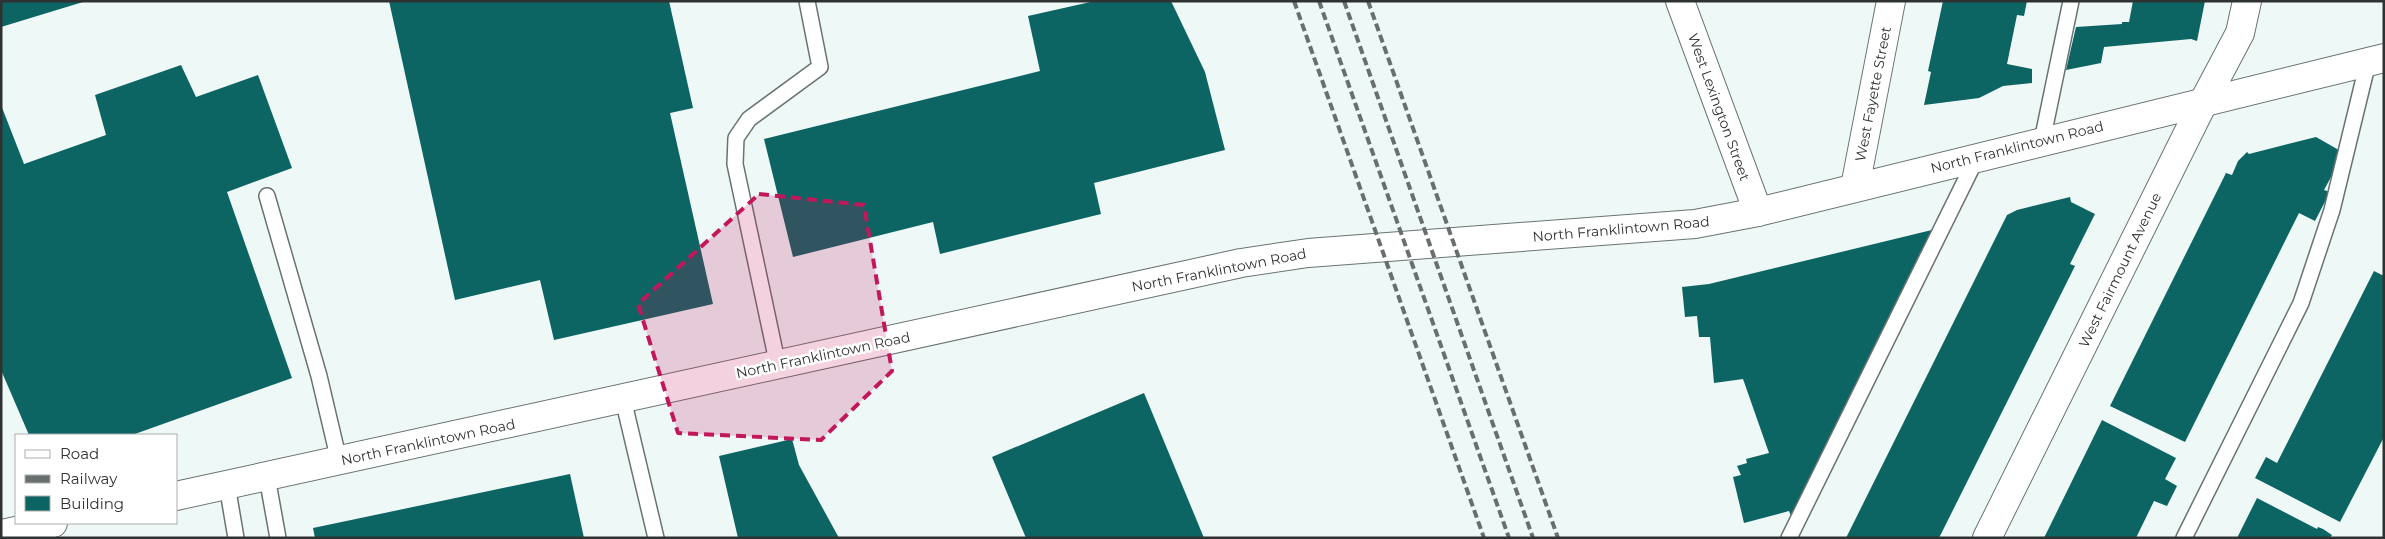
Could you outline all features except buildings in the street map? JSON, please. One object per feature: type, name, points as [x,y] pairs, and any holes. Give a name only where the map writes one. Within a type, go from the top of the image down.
[{"type":"street","name":"West Lexington Street","points":[[1680,1],[1758,212]]},
{"type":"street","name":"West Fayette Street","points":[[1855,187],[1891,1]]},
{"type":"street","name":"West Fairmount Avenue","points":[[1987,538],[2204,101],[2240,33],[2247,1]]},
{"type":"street","name":"North Franklintown Road","points":[[178,496],[778,366],[1189,273],[1308,252],[1676,226],[1758,212],[2376,60]]},
{"type":"street","points":[[1,534],[48,524]]},
{"type":"lane","points":[[778,366],[736,164],[736,138],[749,119],[820,67],[807,1]]},
{"type":"lane","points":[[2042,141],[2070,1]]},
{"type":"lane","points":[[2184,538],[2301,303],[2332,210],[2376,60]]},
{"type":"lane","points":[[1789,538],[1977,157]]},
{"type":"lane","points":[[267,196],[319,376],[339,461]]},
{"type":"lane","points":[[623,399],[656,538]]},
{"type":"lane","points":[[266,477],[278,538]]},
{"type":"lane","points":[[228,485],[236,538]]},
{"type":"highlighted area","points":[[759,194],[864,205],[892,371],[821,440],[678,433],[638,304]]},
{"type":"railway","points":[[1294,1],[1484,538]]},
{"type":"railway","points":[[1319,1],[1509,538]]},
{"type":"railway","points":[[1344,1],[1533,538]]},
{"type":"railway","points":[[1368,1],[1558,538]]}]
